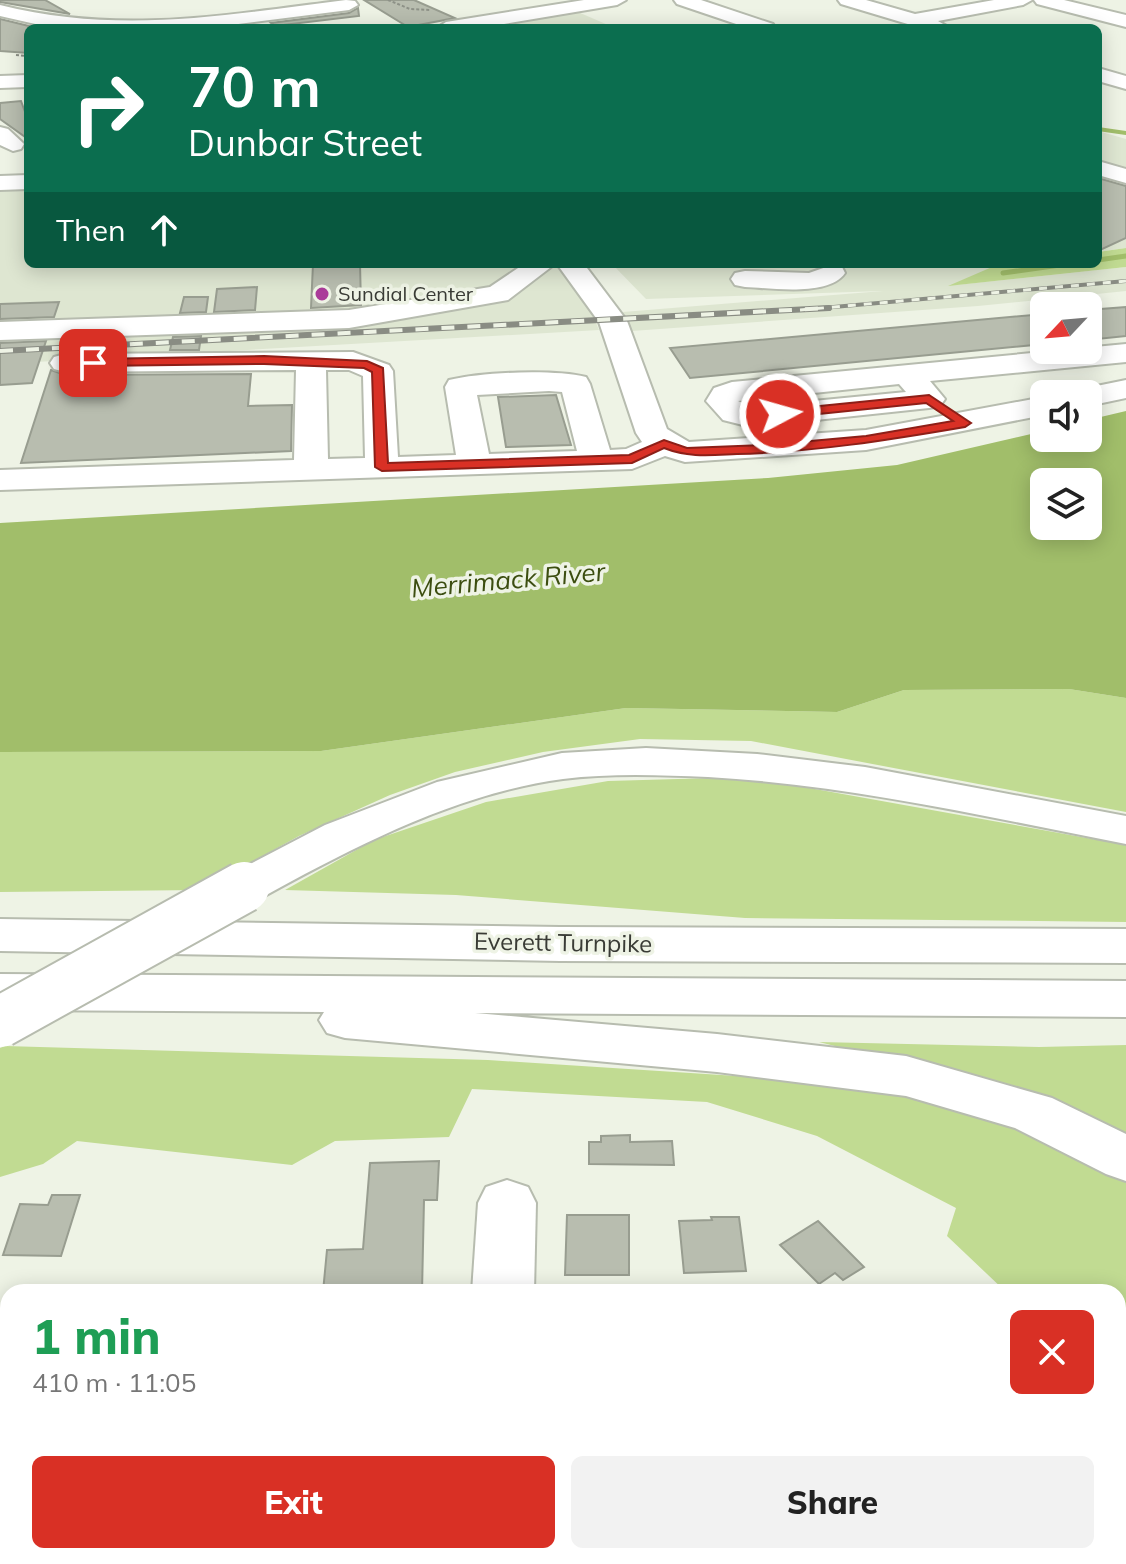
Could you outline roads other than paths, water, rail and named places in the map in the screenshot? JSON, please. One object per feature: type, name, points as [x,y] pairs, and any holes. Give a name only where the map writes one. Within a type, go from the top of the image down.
[{"type":"main road","points":[[529,0],[556,10]]},
{"type":"main road","points":[[470,24],[617,0]]},
{"type":"main road","points":[[683,0],[754,24]]},
{"type":"main road","points":[[847,0],[928,24]]},
{"type":"main road","points":[[915,20],[1023,0]]},
{"type":"main road","points":[[1043,0],[1126,21]]},
{"type":"main road","points":[[194,24],[236,23],[352,8]]},
{"type":"main road","points":[[0,10],[48,24]]},
{"type":"main road","points":[[0,82],[24,81]]},
{"type":"main road","points":[[1102,169],[1126,176]]},
{"type":"main road","points":[[0,183],[24,182]]},
{"type":"main road","points":[[0,331],[349,319],[498,294],[536,268]]},
{"type":"main road","points":[[573,268],[613,321],[652,433],[675,448]]},
{"type":"main road","points":[[745,279],[812,281],[832,273]]},
{"type":"main road","points":[[929,399],[751,417],[739,416],[727,409],[722,401],[732,391],[901,368],[1126,353]]},
{"type":"main road","points":[[65,363],[353,361],[378,371],[382,467]]},
{"type":"main road","points":[[311,362],[311,470]]},
{"type":"main road","points":[[901,368],[929,399],[965,423]]},
{"type":"main road","points":[[474,464],[460,387],[549,382],[575,384],[596,460]]},
{"type":"main road","points":[[1102,394],[1126,389]]},
{"type":"main road","points":[[0,480],[632,459],[675,448],[817,445],[965,423],[1030,409]]},
{"type":"main road","points":[[11,1002],[244,887],[341,835],[453,792],[562,766],[646,761],[757,767],[865,780],[1126,830]]},
{"type":"main road","name":"Everett Turnpike","points":[[0,935],[576,944],[1126,946]]},
{"type":"main road","points":[[11,1002],[1126,999]]},
{"type":"main road","points":[[11,1002],[717,1053],[906,1076],[1033,1113],[1126,1159]]},
{"type":"main road","points":[[503,1284],[507,1203]]},
{"type":"water","name":"Merrimack River","points":[[1126,411],[1126,698],[1069,689],[904,690],[837,712],[626,708],[321,751],[0,752],[0,523],[768,478],[897,465],[1030,434],[1030,452],[1102,452],[1102,417]]},
{"type":"waterway","points":[[1102,130],[1126,133]]},
{"type":"waterway","points":[[1102,259],[1126,256]]},
{"type":"waterway","points":[[1003,273],[1039,268]]},
{"type":"railway","points":[[813,309],[1126,281]]},
{"type":"railway","points":[[813,309],[829,308]]},
{"type":"railway","points":[[0,351],[813,309]]},
{"type":"railway","points":[[800,310],[813,309]]},
{"type":"place","name":"Sundial Center","points":[[322,294]]}]
